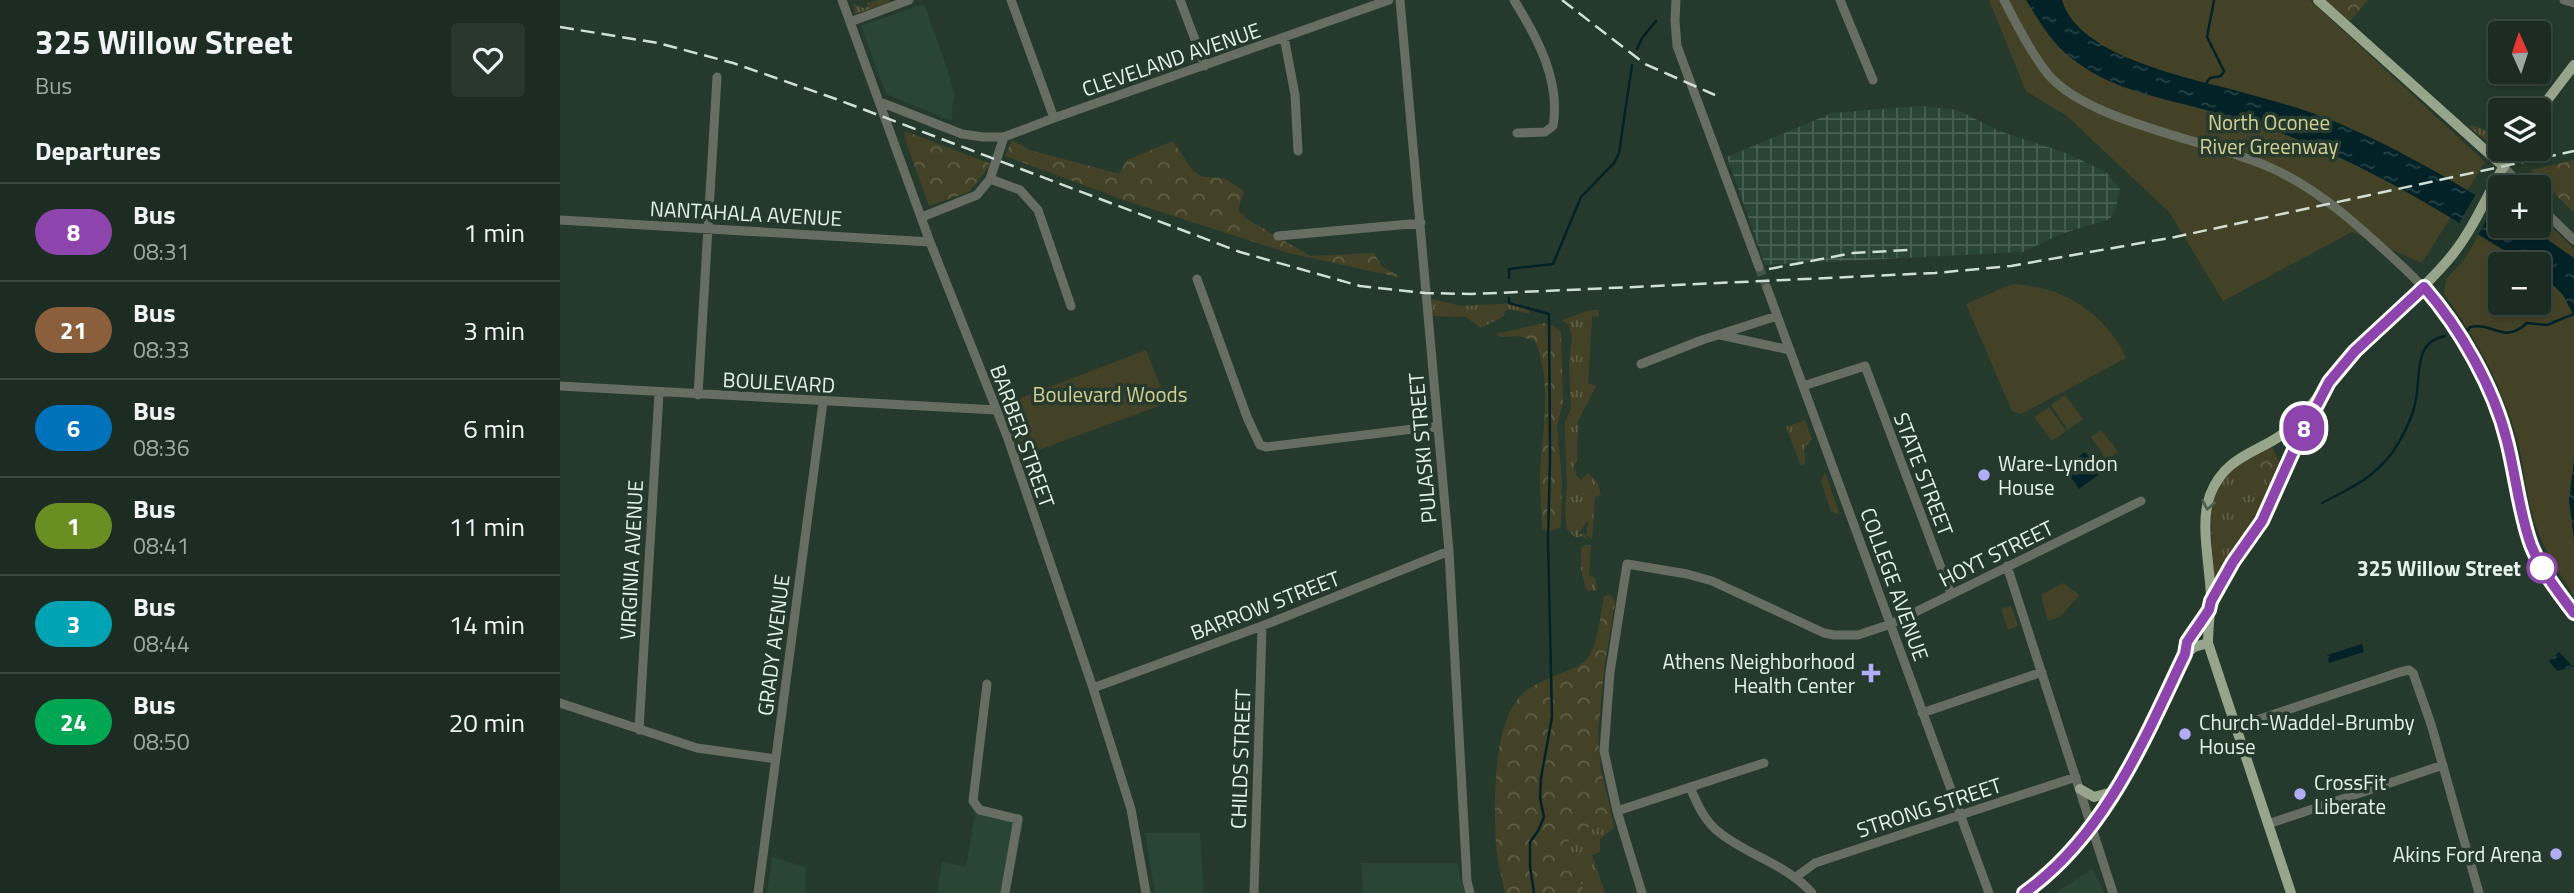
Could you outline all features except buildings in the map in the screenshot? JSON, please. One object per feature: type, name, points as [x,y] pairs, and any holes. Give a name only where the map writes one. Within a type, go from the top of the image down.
[{"type":"main road","points":[[2318,0],[2504,167]]},
{"type":"main road","points":[[2549,98],[2574,65]]},
{"type":"main road","points":[[2291,893],[2208,643],[2210,606],[2206,513],[2210,495],[2219,477],[2234,461],[2294,425],[2355,351],[2424,287],[2453,254],[2507,161]]},
{"type":"main road","points":[[2024,893],[2041,881],[2092,828],[2116,791],[2185,654],[2187,642],[2233,562],[2262,521],[2297,443],[2329,382]]},
{"type":"main road","points":[[2185,654],[2194,647],[2208,643]]},
{"type":"main road","points":[[2080,789],[2094,797],[2116,791]]},
{"type":"street","name":"BARBER STREET","points":[[842,0],[930,242],[996,410],[1093,688],[1131,809],[1146,893]]},
{"type":"street","points":[[850,22],[909,0]]},
{"type":"street","points":[[1011,0],[1054,118]]},
{"type":"street","points":[[1180,0],[1205,66]]},
{"type":"street","name":"CLEVELAND AVENUE","points":[[880,102],[962,134],[1004,137],[1389,0]]},
{"type":"street","name":"PULASKI STREET","points":[[1400,0],[1449,551],[1467,881],[1470,893]]},
{"type":"street","points":[[1514,0],[1542,50],[1556,105],[1553,125],[1545,132],[1517,132]]},
{"type":"street","points":[[1676,0],[1677,46],[1759,267]]},
{"type":"street","points":[[1840,0],[1873,80]]},
{"type":"street","points":[[2004,0],[2022,35],[2048,75],[2081,102],[2221,149],[2270,167],[2293,179],[2315,192],[2424,287],[2451,322],[2491,395],[2507,440],[2521,510],[2532,547],[2550,581],[2574,613]]},
{"type":"street","points":[[2564,0],[2574,3]]},
{"type":"street","points":[[1284,37],[1295,95],[1298,151]]},
{"type":"street","points":[[698,395],[717,77]]},
{"type":"street","points":[[922,217],[977,195],[990,179],[1004,137]]},
{"type":"street","points":[[2504,167],[2511,175]]},
{"type":"street","points":[[990,179],[1020,190],[1038,210],[1071,306]]},
{"type":"street","points":[[2551,218],[2574,240]]},
{"type":"street","name":"NANTAHALA AVENUE","points":[[560,220],[930,242]]},
{"type":"street","points":[[1278,236],[1421,223]]},
{"type":"street","points":[[1197,279],[1260,445],[1266,447],[1438,426]]},
{"type":"street","name":"COLLEGE AVENUE","points":[[1767,288],[1989,893]]},
{"type":"street","points":[[1641,364],[1777,316]]},
{"type":"street","points":[[1718,335],[1790,350]]},
{"type":"street","name":"STATE STREET","points":[[1804,386],[1865,366],[1951,594]]},
{"type":"street","name":"BOULEVARD","points":[[560,387],[996,410]]},
{"type":"street","name":"VIRGINIA AVENUE","points":[[639,730],[659,393]]},
{"type":"street","name":"GRADY AVENUE","points":[[758,893],[823,402]]},
{"type":"street","name":"HOYT STREET","points":[[1617,811],[1607,769],[1604,736],[1610,672],[1627,564],[1712,581],[1824,633],[1858,635],[1891,624],[2141,501]]},
{"type":"street","name":"BARROW STREET","points":[[1093,688],[1262,626],[1449,551]]},
{"type":"street","points":[[2007,566],[2113,893]]},
{"type":"street","name":"CHILDS STREET","points":[[1254,893],[1262,626]]},
{"type":"street","points":[[2235,727],[2409,670],[2413,673],[2443,765],[2479,893]]},
{"type":"street","points":[[1922,713],[2042,672]]},
{"type":"street","points":[[986,684],[973,801],[980,810],[1018,819],[1005,893]]},
{"type":"street","points":[[560,703],[697,748],[776,759]]},
{"type":"street","points":[[1642,893],[1617,811],[1764,763]]},
{"type":"street","points":[[2268,824],[2443,765]]},
{"type":"street","name":"STRONG STREET","points":[[1796,877],[1815,863],[2076,777]]},
{"type":"street","points":[[1690,787],[1702,813],[1721,834],[1796,877],[1812,893]]},
{"type":"shaded area","points":[[924,4],[955,98],[952,121],[886,94],[861,26]]},
{"type":"shaded area","points":[[1920,106],[1958,110],[1999,131],[2066,153],[2106,172],[2120,189],[2110,219],[2061,234],[2023,252],[1765,265],[1727,157],[1832,113]]},
{"type":"shaded area","points":[[968,801],[1024,819],[1010,893],[937,893],[942,862],[966,867],[975,815]]},
{"type":"shaded area","points":[[1145,833],[1200,833],[1204,893],[1155,893]]},
{"type":"shaded area","points":[[772,857],[806,867],[805,893],[767,893]]},
{"type":"shaded area","points":[[1361,863],[1457,863],[1465,893],[1363,893]]},
{"type":"shaded area","points":[[2092,869],[2105,893],[2056,893],[2058,891]]},
{"type":"green space","points":[[878,0],[890,2],[855,14],[853,3],[863,8],[868,6],[867,3]]},
{"type":"green space","name":"North Oconee River Greenway","points":[[1989,0],[2310,0],[2485,162],[2422,263],[2352,232],[2223,301],[2170,213],[2067,116],[2026,91]]},
{"type":"green space","points":[[2324,0],[2368,0],[2350,21]]},
{"type":"green space","points":[[2472,125],[2488,132],[2488,140],[2477,134],[2470,127]]},
{"type":"green space","points":[[905,131],[991,164],[969,192],[929,206],[905,139]]},
{"type":"green space","points":[[1012,140],[1030,150],[1119,174],[1127,160],[1173,141],[1192,170],[1203,177],[1224,178],[1244,191],[1238,210],[1247,219],[1310,256],[1374,253],[1381,266],[1402,278],[1285,252],[1124,200],[1005,156]]},
{"type":"green space","points":[[2574,160],[2574,213],[2551,190],[2551,175],[2536,175],[2531,170]]},
{"type":"green space","points":[[2488,219],[2488,238],[2551,238],[2551,227],[2574,249],[2574,596],[2542,542],[2533,518],[2518,441],[2509,413],[2476,343],[2444,294],[2446,279],[2464,260]]},
{"type":"green space","points":[[2012,284],[2048,290],[2080,305],[2107,328],[2126,358],[2021,414],[2012,411],[1966,304]]},
{"type":"green space","points":[[1432,299],[1461,306],[1517,303],[1529,311],[1529,314],[1509,309],[1504,316],[1481,328],[1466,317],[1432,316]]},
{"type":"green space","points":[[1590,310],[1599,310],[1599,316],[1592,317],[1588,383],[1596,386],[1578,421],[1577,460],[1573,468],[1581,480],[1588,473],[1597,483],[1601,495],[1595,497],[1592,540],[1587,535],[1588,520],[1578,534],[1586,534],[1588,540],[1581,536],[1576,538],[1567,529],[1565,422],[1571,409],[1569,364],[1572,338],[1569,325],[1562,320]]},
{"type":"green space","points":[[1544,323],[1561,332],[1563,403],[1557,425],[1562,481],[1561,527],[1551,531],[1542,530],[1540,475],[1545,390],[1540,357],[1535,341],[1496,334]]},
{"type":"green space","name":"Boulevard Woods","points":[[1146,350],[1167,403],[1022,456],[1005,404]]},
{"type":"green space","points":[[2065,395],[2083,419],[2068,430],[2051,405]]},
{"type":"green space","points":[[2049,407],[2066,431],[2052,441],[2034,417]]},
{"type":"green space","points":[[1805,420],[1812,439],[1804,448],[1805,463],[1801,466],[1786,427]]},
{"type":"green space","points":[[2101,430],[2118,452],[2107,460],[2091,437]]},
{"type":"green space","points":[[2271,444],[2281,466],[2273,484],[2254,470],[2232,467]]},
{"type":"green space","points":[[2232,467],[2255,470],[2273,484],[2256,524],[2213,585],[2211,504],[2218,483]]},
{"type":"green space","points":[[1825,472],[1840,515],[1831,511],[1821,481]]},
{"type":"green space","points":[[1591,545],[1589,576],[1595,577],[1597,591],[1586,590],[1581,569],[1581,548]]},
{"type":"green space","points":[[2063,583],[2079,595],[2060,617],[2048,621],[2041,595]]},
{"type":"green space","points":[[1610,595],[1615,602],[1598,732],[1600,765],[1611,812],[1568,841],[1584,893],[1505,893],[1497,851],[1495,786],[1506,721],[1526,691],[1584,662],[1595,641],[1604,596]]},
{"type":"green space","points":[[2011,606],[2018,626],[2008,630],[2001,609]]},
{"type":"green space","points":[[1611,812],[1614,828],[1600,839],[1600,852],[1592,855],[1605,893],[1584,893],[1567,840]]},
{"type":"water","points":[[2026,0],[2062,0],[2072,20],[2090,37],[2114,51],[2169,73],[2321,116],[2353,129],[2460,185],[2488,202],[2488,238],[2545,238],[2574,258],[2574,316],[2563,295],[2551,283],[2551,252],[2507,252],[2438,210],[2328,152],[2285,135],[2135,91],[2105,79],[2076,62],[2058,46]]},
{"type":"water","points":[[2085,452],[2101,473],[2079,489],[2070,476],[2084,466],[2078,457]]},
{"type":"water","points":[[2574,459],[2574,539],[2569,501]]},
{"type":"water","points":[[2362,644],[2364,652],[2329,663],[2327,655]]},
{"type":"water","points":[[2559,652],[2573,667],[2557,671],[2549,661]]},
{"type":"pier","points":[[2477,192],[2488,198],[2488,217],[2477,237],[2458,225]]},
{"type":"waterway","points":[[2205,85],[2210,78],[2221,76],[2224,71],[2207,37],[2214,0]]},
{"type":"waterway","points":[[1637,49],[1656,21]]},
{"type":"waterway","points":[[1509,278],[1509,269],[1553,264],[1581,197],[1614,163],[1619,153],[1632,65]]},
{"type":"waterway","points":[[1509,298],[1509,303],[1549,314],[1548,541],[1552,717],[1541,778],[1540,798],[1544,817],[1530,842],[1534,893]]},
{"type":"waterway","points":[[2468,330],[2470,327],[2479,326],[2505,333],[2519,329],[2527,323],[2547,325],[2574,314]]},
{"type":"waterway","points":[[2322,503],[2368,477],[2392,453],[2412,413],[2423,352],[2435,339],[2445,336]]},
{"type":"tunnel","points":[[1759,267],[1767,288]]},
{"type":"railway","points":[[1562,0],[1645,64],[1715,95]]},
{"type":"railway","points":[[560,27],[658,43],[733,63],[836,99],[1240,252],[1360,286],[1425,293],[1568,290],[1935,273],[2011,266],[2175,237],[2574,151]]},
{"type":"railway","points":[[1769,269],[1853,253],[1908,250]]},
{"type":"bus line","name":"8","points":[[2024,893],[2041,881],[2071,851],[2092,828],[2108,804],[2152,722],[2185,654],[2187,642],[2209,610],[2211,601],[2233,562],[2262,521],[2297,443],[2329,382],[2355,351],[2424,287],[2451,322],[2491,395],[2507,440],[2521,510],[2532,547],[2550,581],[2574,613]]},
{"type":"place","name":"Ware-Lyndon House","points":[[1984,475]]},
{"type":"place","name":"325 Willow Street","points":[[2542,568]]},
{"type":"place","name":"Athens Neighborhood Health Center","points":[[1871,673]]},
{"type":"place","name":"Church-Waddel-Brumby House","points":[[2185,734]]},
{"type":"place","name":"CrossFit Liberate","points":[[2300,794]]},
{"type":"place","name":"Akins Ford Arena","points":[[2556,854]]}]
